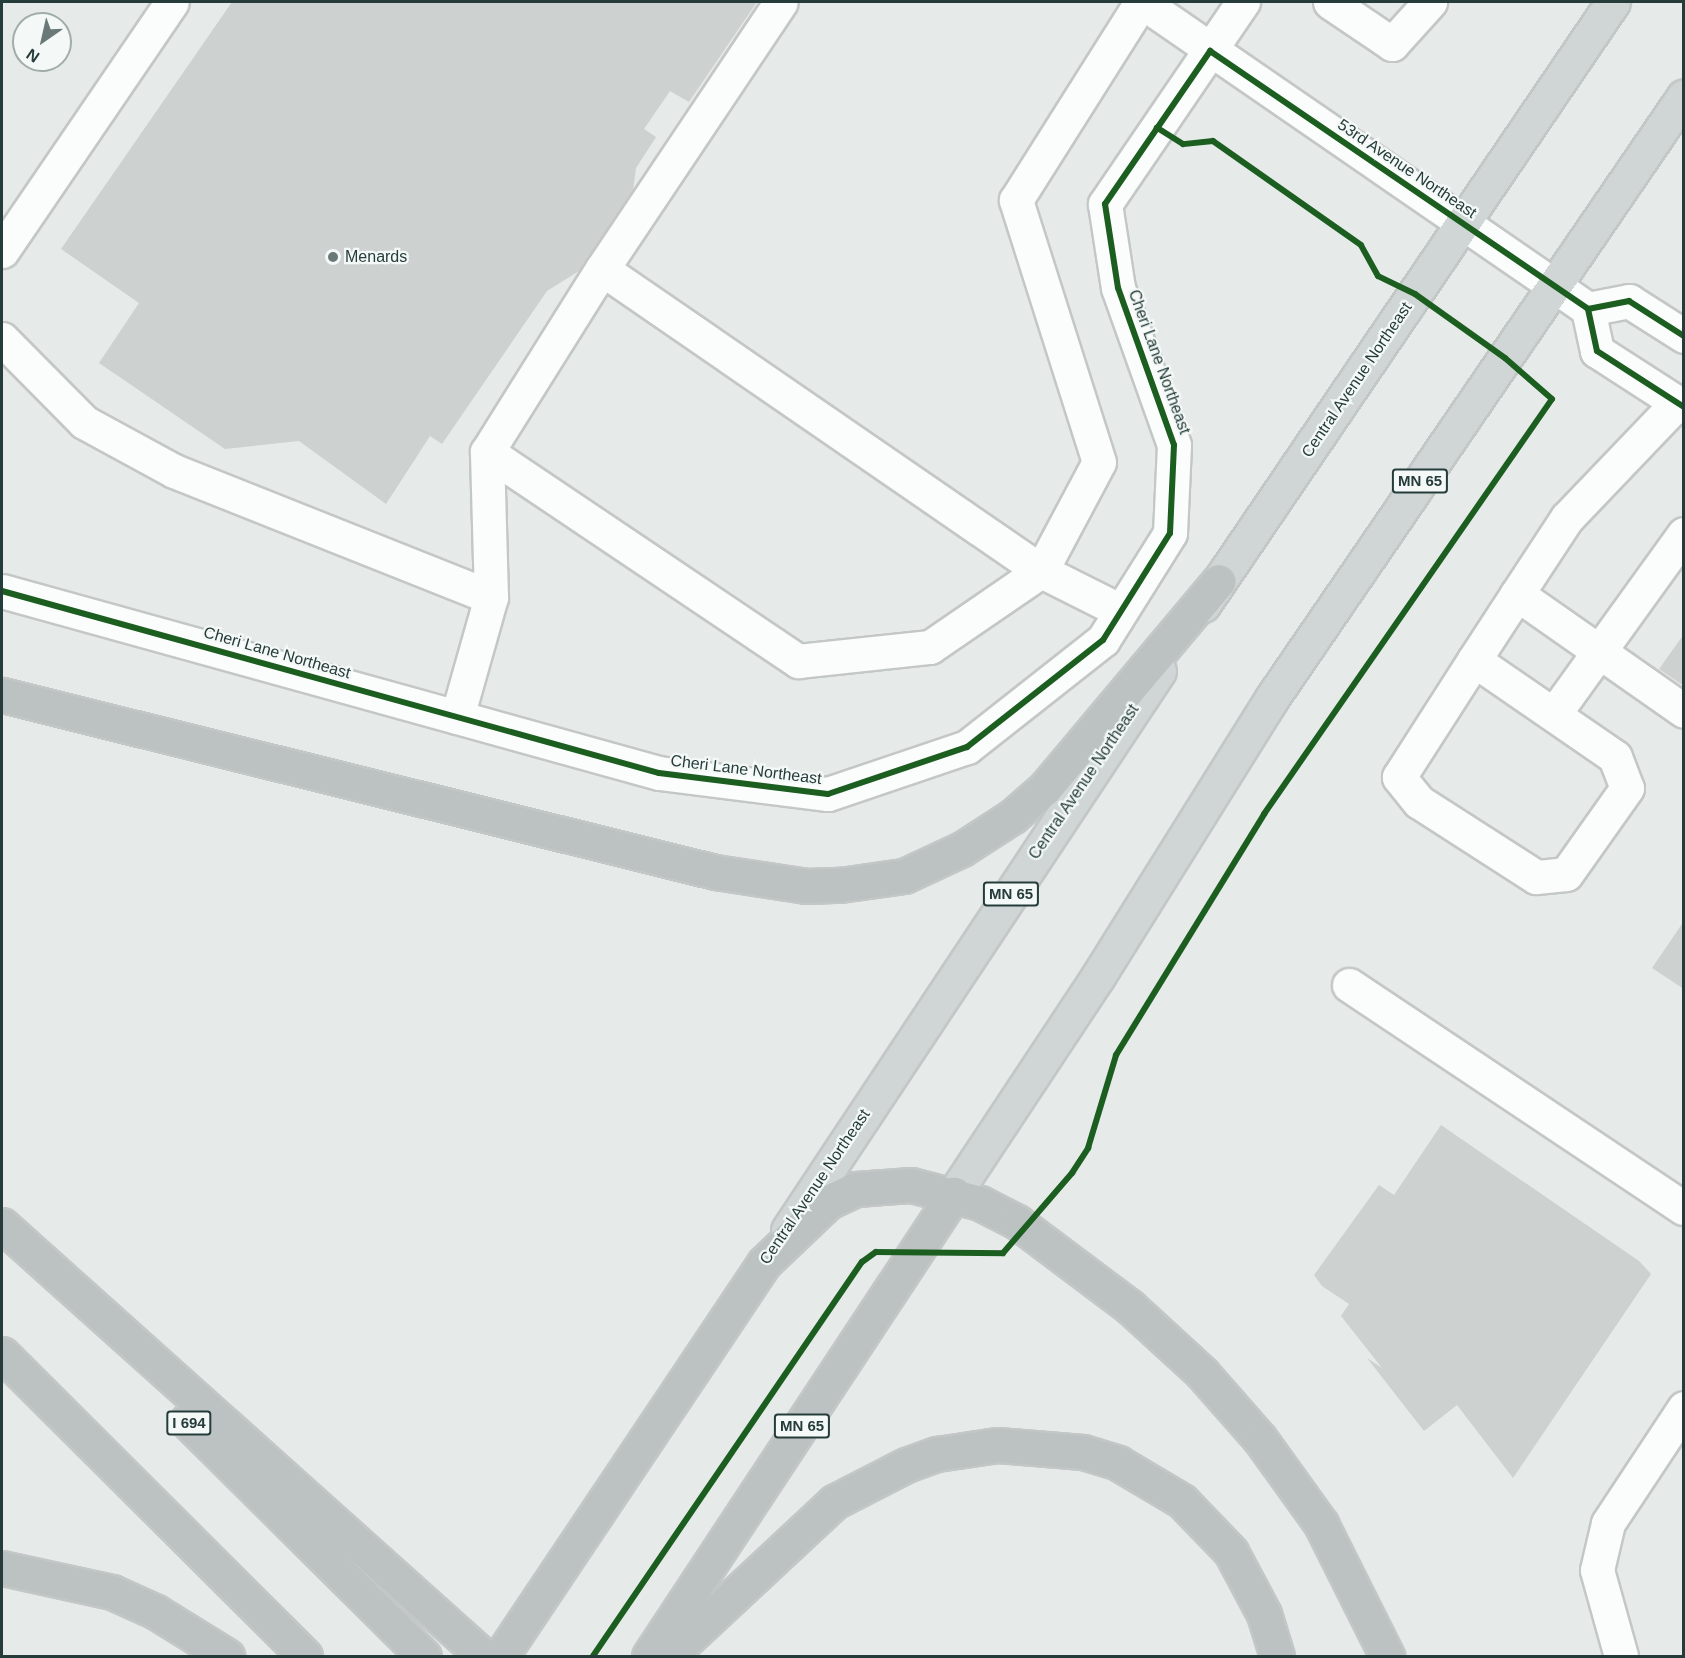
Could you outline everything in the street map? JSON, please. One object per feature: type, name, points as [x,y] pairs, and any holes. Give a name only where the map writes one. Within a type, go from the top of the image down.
[{"type":"highway","points":[[2,695],[715,872],[806,886],[862,883],[904,876],[930,864],[1013,816],[1045,788],[1219,581]]},
{"type":"highway","points":[[764,1263],[828,1202],[856,1189],[911,1185],[954,1194],[1017,1222],[1090,1274],[1169,1340],[1232,1403],[1322,1524],[1387,1656]]},
{"type":"highway","name":"MN 65","points":[[649,1656],[954,1194]]},
{"type":"highway","points":[[2,1226],[396,1581],[484,1656],[573,1547]]},
{"type":"highway","name":"I 694","points":[[2,1236],[424,1656]]},
{"type":"highway","name":"Central Avenue Northeast","points":[[501,1656],[764,1263]]},
{"type":"highway","points":[[2,1354],[305,1656]]},
{"type":"highway","points":[[669,1656],[834,1502],[906,1465],[938,1454],[998,1445],[1042,1446],[1118,1463],[1182,1501],[1231,1552],[1263,1614],[1277,1656]]},
{"type":"highway","points":[[2,1568],[111,1592],[165,1616],[227,1656]]},
{"type":"main road","name":"Central Avenue Northeast","points":[[764,1263],[1219,581],[1613,2]]},
{"type":"main road","name":"MN 65","points":[[954,1194],[1097,978],[1272,698],[1555,287],[1683,96]]},
{"type":"street","points":[[2,251],[172,2]]},
{"type":"street","points":[[458,717],[491,597],[487,452],[602,269],[781,2]]},
{"type":"street","points":[[487,452],[798,661],[930,647],[1041,571],[1099,462],[1016,200],[1141,2]]},
{"type":"street","name":"53rd Avenue Northeast","points":[[1141,2],[1588,309]]},
{"type":"street","name":"Cheri Lane Northeast","points":[[2,591],[659,773],[828,794],[967,747],[1103,640],[1170,533],[1174,445],[1118,288],[1105,204],[1243,2]]},
{"type":"street","points":[[1330,2],[1392,44],[1430,2]]},
{"type":"street","points":[[602,269],[1041,571],[1121,611]]},
{"type":"street","points":[[1474,660],[1616,757],[1628,788],[1566,874],[1536,877],[1419,802],[1399,777],[1474,660],[1566,518],[1680,405],[1597,351],[1588,309],[1629,301],[1683,336]]},
{"type":"street","points":[[2,339],[84,422],[174,471],[491,597]]},
{"type":"street","points":[[1554,714],[1683,534]]},
{"type":"street","points":[[1517,594],[1683,711]]},
{"type":"street","points":[[1349,985],[1683,1208]]},
{"type":"street","points":[[1621,1656],[1597,1570],[1608,1523],[1683,1408]]},
{"type":"building","name":"Menards","points":[[232,2],[757,2],[689,102],[670,91],[644,129],[656,137],[636,168],[631,206],[587,266],[547,291],[442,444],[430,436],[386,504],[299,441],[225,449],[99,363],[139,303],[61,249]]},
{"type":"building","points":[[1684,634],[1684,686],[1659,669]]},
{"type":"building","points":[[1684,921],[1684,989],[1652,968]]},
{"type":"building","points":[[1441,1125],[1639,1261],[1651,1274],[1513,1478],[1457,1405],[1424,1431],[1367,1358],[1382,1368],[1341,1316],[1349,1304],[1322,1286],[1314,1275],[1379,1185],[1394,1195]]},
{"type":"cycle path","points":[[2,591],[659,773],[828,794],[967,747],[1103,640],[1170,533],[1174,445],[1118,288],[1105,204],[1210,51],[1588,309],[1629,301],[1684,336]]},
{"type":"cycle path","points":[[593,1656],[862,1262],[876,1252],[1003,1253],[1072,1173],[1088,1148],[1116,1055],[1264,814],[1552,399],[1505,358],[1415,294],[1378,276],[1361,245],[1213,141],[1183,144],[1157,128]]},
{"type":"cycle path","points":[[1588,309],[1597,351],[1684,407]]},
{"type":"place","name":"Menards","points":[[333,257]]}]
